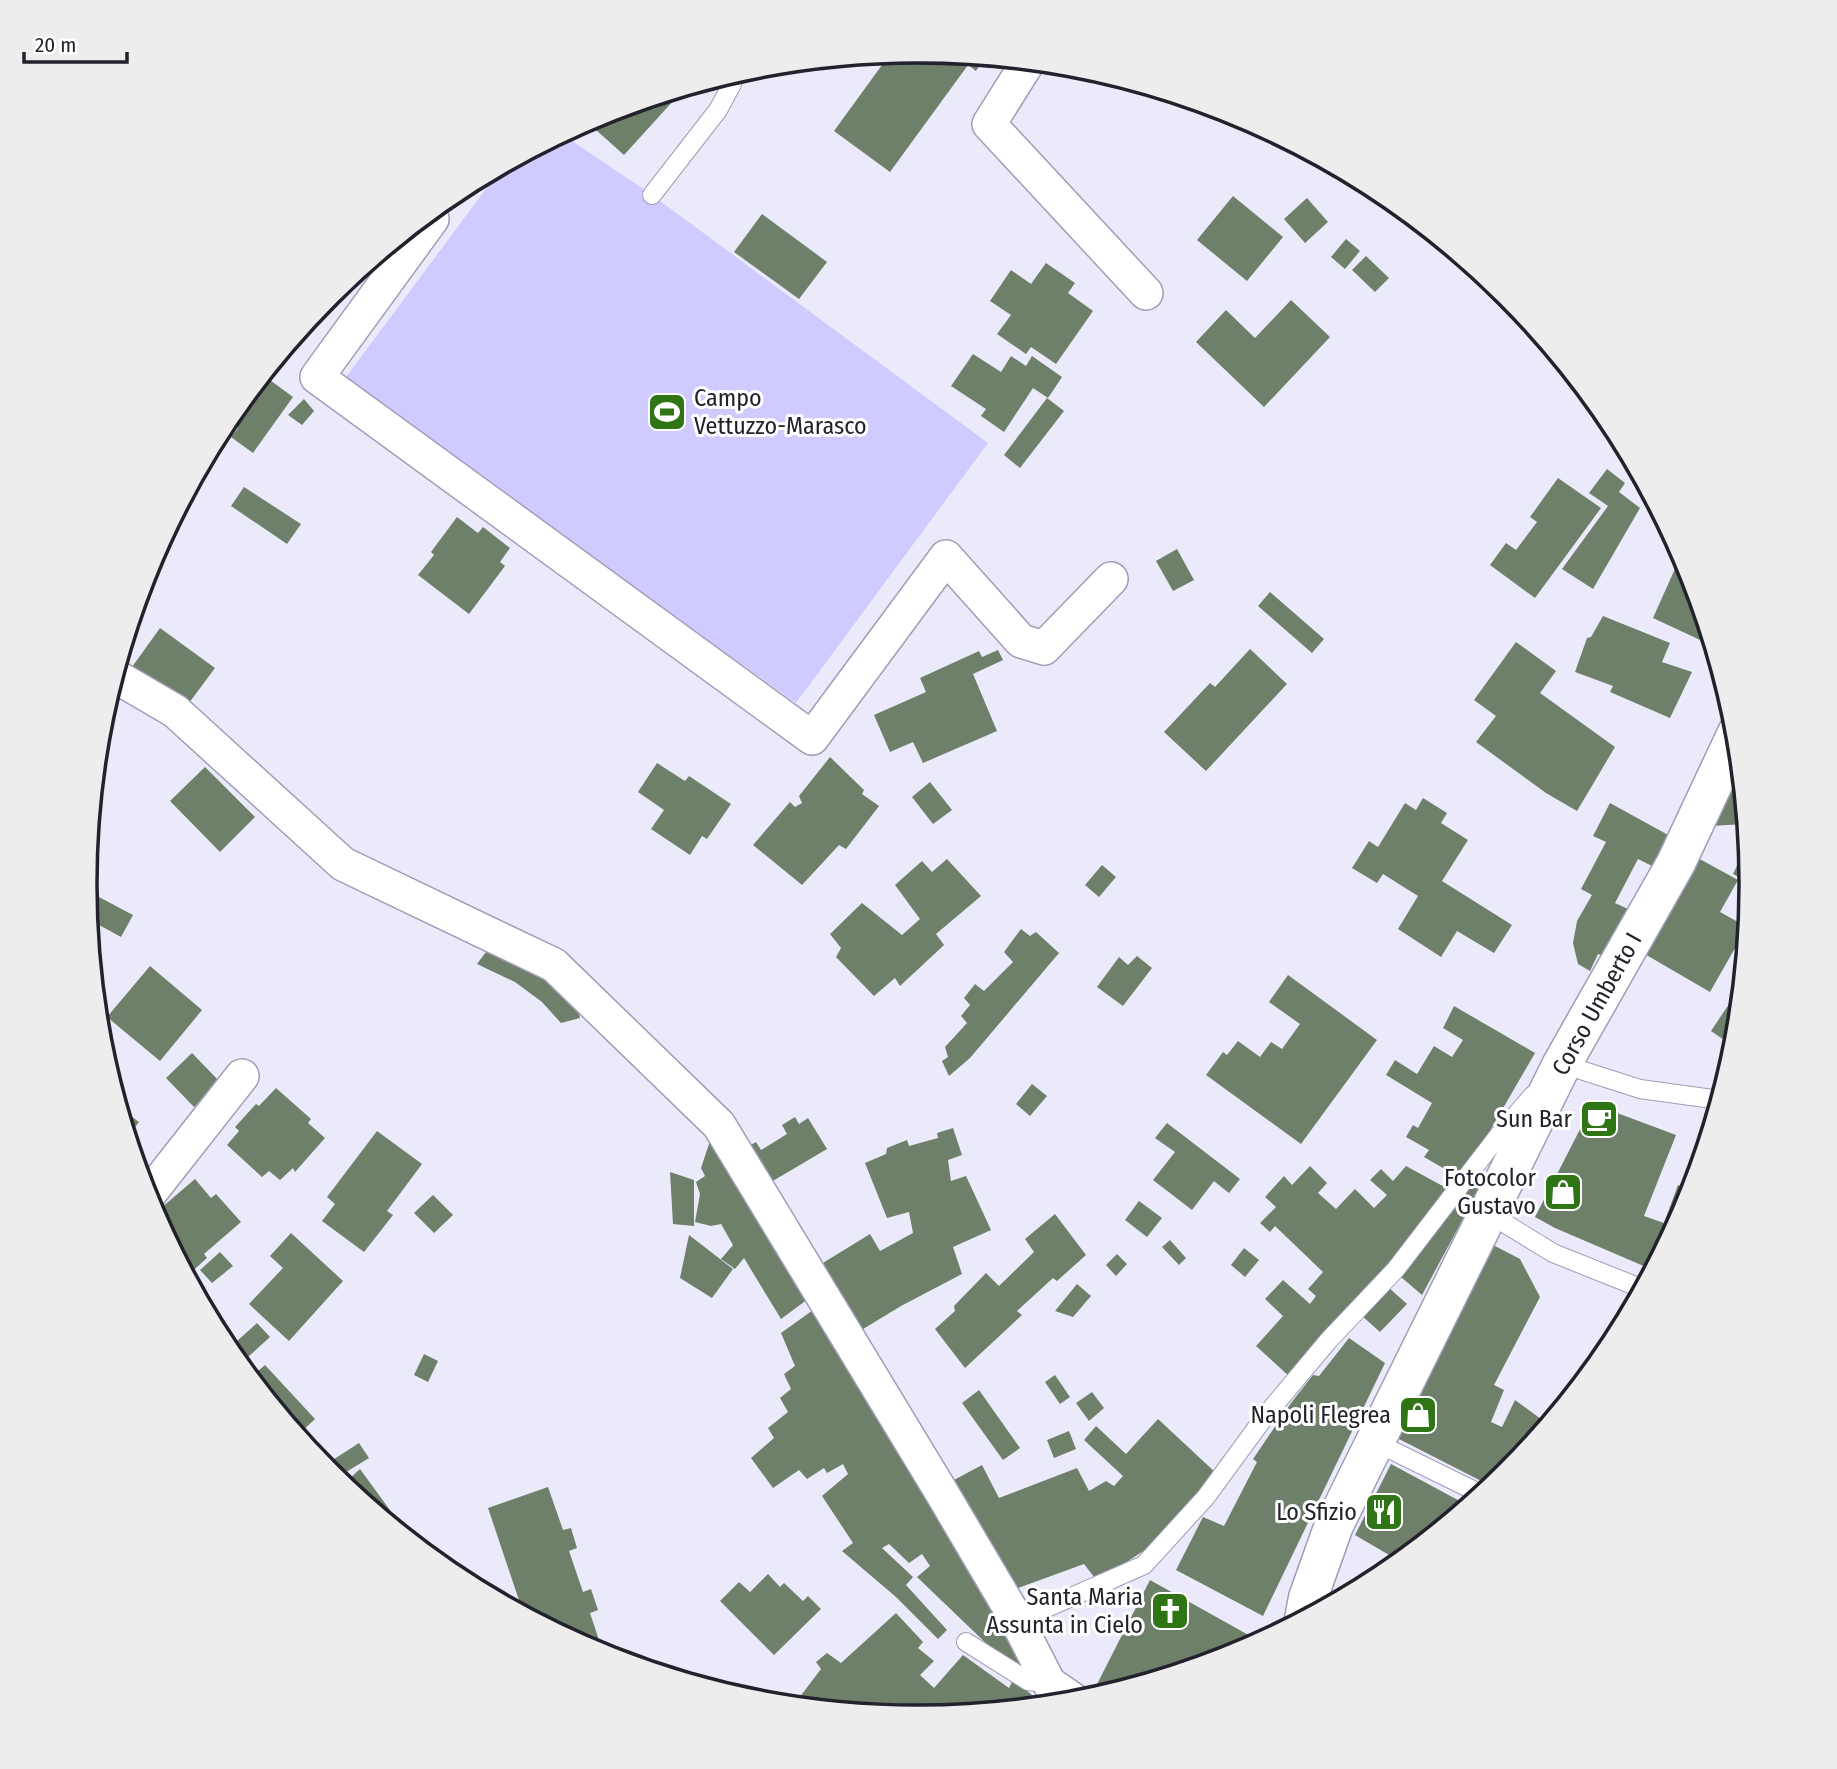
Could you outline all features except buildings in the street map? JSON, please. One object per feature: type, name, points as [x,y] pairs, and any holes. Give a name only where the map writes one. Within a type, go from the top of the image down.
[{"type":"street","points":[[1023,70],[989,124],[1146,293]]},
{"type":"street","points":[[426,227],[317,377],[812,738],[946,557],[1021,641],[1044,648],[1111,579]]},
{"type":"street","points":[[123,681],[175,711],[343,864],[554,965],[719,1125],[1062,1693]]},
{"type":"street","name":"Corso Umberto I","points":[[1306,1608],[1334,1525],[1558,1072],[1676,863],[1729,751]]},
{"type":"street","points":[[155,1186],[242,1076]]},
{"type":"lane","points":[[652,195],[718,110],[731,85]]},
{"type":"lane","points":[[1017,1621],[1144,1565],[1206,1497],[1266,1415],[1328,1341],[1396,1269],[1527,1100],[1558,1072],[1640,1089],[1711,1099]]},
{"type":"lane","points":[[1488,1213],[1553,1253],[1635,1286]]},
{"type":"lane","points":[[1375,1442],[1473,1490]]},
{"type":"lane","points":[[967,1642],[1028,1681],[1057,1694]]},
{"type":"shaded area","name":"Campo Vettuzzo-Marasco","points":[[572,141],[652,195],[988,443],[796,703],[343,381],[489,184]]},
{"type":"place","name":"Campo Vettuzzo-Marasco","points":[[667,412]]},
{"type":"place","name":"Sun Bar","points":[[1599,1119]]},
{"type":"place","name":"Fotocolor Gustavo","points":[[1563,1192]]},
{"type":"place","name":"Napoli Flegrea","points":[[1418,1415]]},
{"type":"place","name":"Lo Sfizio","points":[[1384,1512]]},
{"type":"place","name":"Santa Maria Assunta in Cielo","points":[[1170,1611]]}]
